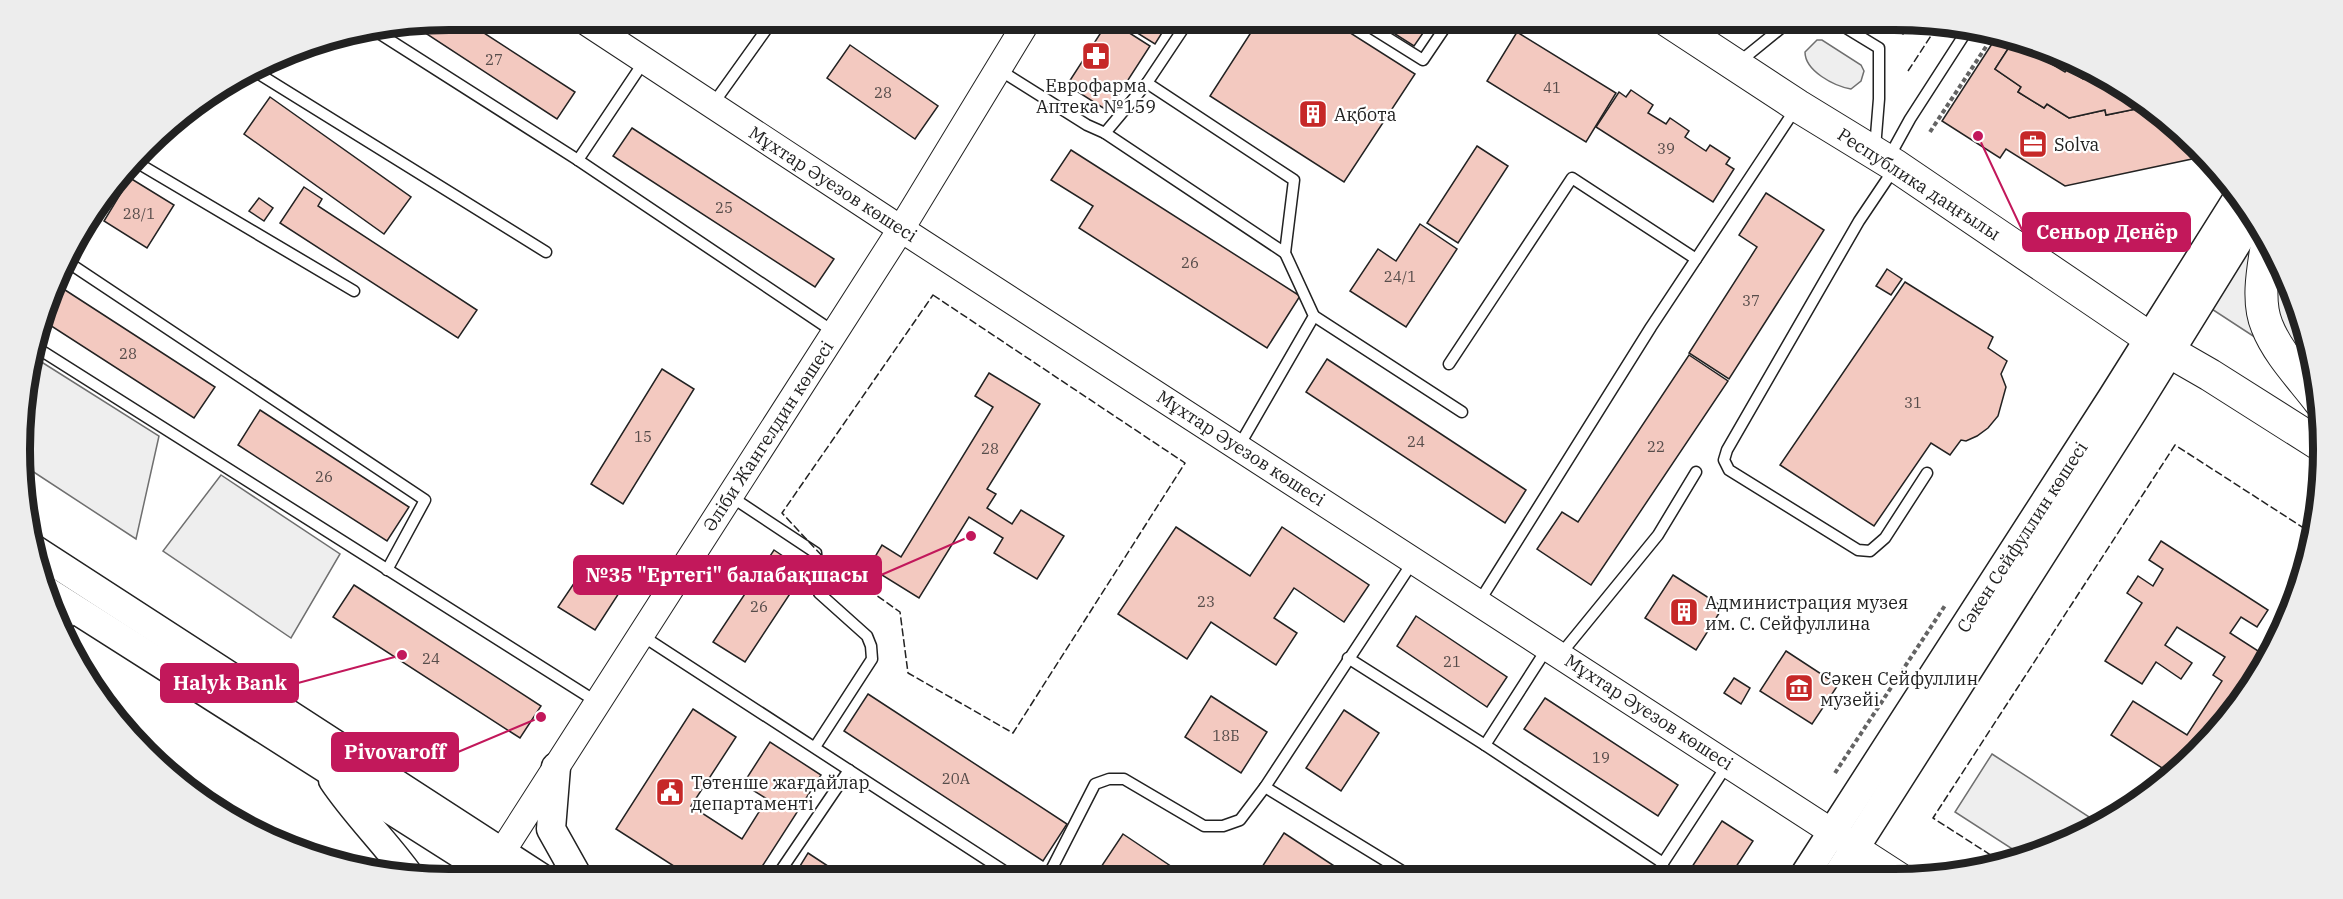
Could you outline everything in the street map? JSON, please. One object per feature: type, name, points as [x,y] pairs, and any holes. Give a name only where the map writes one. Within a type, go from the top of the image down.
[{"type":"main road","name":"Республика даңғылы","points":[[1683,30],[1798,106],[1886,160],[2160,345],[2313,440]]},
{"type":"main road","name":"Сәкен Сейфуллин көшесі","points":[[1842,869],[2160,345],[2234,205]]},
{"type":"main road","name":"Сәкен Сейфуллин көшесі","points":[[1808,869],[2160,345],[2247,225]]},
{"type":"main road","points":[[2266,256],[2262,284],[2263,313],[2267,326],[2286,358],[2308,386]]},
{"type":"main road","points":[[44,556],[491,869]]},
{"type":"main road","points":[[70,622],[325,768],[491,869]]},
{"type":"main road","points":[[556,767],[551,829],[573,869]]},
{"type":"main road","points":[[325,768],[349,804],[381,838],[402,866]]},
{"type":"street","name":"Мұхтар Әуезов көшесі","points":[[599,30],[901,229],[1414,559],[1889,869]]},
{"type":"street","name":"Әліби Жангелдин көшесі","points":[[495,869],[556,767],[901,229],[1022,30]]},
{"type":"lane","points":[[713,104],[766,30]]},
{"type":"lane","points":[[1105,134],[1147,83],[1182,30]]},
{"type":"lane","points":[[1375,30],[1423,60],[1443,30]]},
{"type":"lane","points":[[1736,64],[1778,30]]},
{"type":"lane","points":[[1849,30],[1879,48],[1880,99],[1886,160]]},
{"type":"lane","points":[[382,36],[578,160],[834,332]]},
{"type":"lane","points":[[1927,473],[1885,538],[1870,551],[1858,550],[1729,470],[1724,460],[1727,450],[1859,221],[1886,160],[1963,36]]},
{"type":"lane","points":[[578,160],[645,59]]},
{"type":"lane","points":[[998,69],[1105,134],[1285,253]]},
{"type":"lane","points":[[261,75],[546,252]]},
{"type":"lane","points":[[1147,83],[1294,180],[1285,253],[1314,316],[1462,412]]},
{"type":"lane","points":[[1479,602],[1651,327],[1798,106]]},
{"type":"lane","points":[[141,165],[354,291]]},
{"type":"lane","points":[[1449,364],[1572,178],[1696,259]]},
{"type":"lane","points":[[72,265],[425,500],[387,570]]},
{"type":"lane","points":[[1239,446],[1314,316]]},
{"type":"lane","points":[[42,351],[597,703]]},
{"type":"lane","points":[[1485,745],[1554,651],[1658,535],[1696,472]]},
{"type":"lane","points":[[730,495],[816,553],[819,593],[867,636],[871,646],[872,659],[815,747]]},
{"type":"lane","points":[[1052,869],[1095,784],[1109,778],[1124,779],[1204,826],[1223,826],[1240,819],[1265,787],[1414,559]]},
{"type":"lane","points":[[641,634],[1001,869]]},
{"type":"lane","points":[[1348,658],[1664,863]]},
{"type":"lane","points":[[1660,869],[1728,764]]},
{"type":"lane","points":[[782,869],[849,770]]},
{"type":"lane","points":[[1265,787],[1399,869]]},
{"type":"path","points":[[1930,132],[1990,41]]},
{"type":"shaded area","points":[[1817,40],[1822,40],[1861,65],[1864,71],[1861,81],[1851,89],[1829,81],[1815,71],[1806,59],[1805,52]]},
{"type":"shaded area","points":[[2250,229],[2281,289],[2299,341],[2305,370],[2201,302]]},
{"type":"shaded area","points":[[40,361],[159,436],[136,539],[31,470],[31,422]]},
{"type":"shaded area","points":[[221,475],[340,554],[291,638],[163,551]]},
{"type":"shaded area","points":[[1992,754],[2092,819],[2054,837],[2015,851],[1955,812]]},
{"type":"building","points":[[479,30],[575,92],[557,119],[422,31]]},
{"type":"building","points":[[1103,30],[1125,30],[1150,46],[1108,111],[1067,85]]},
{"type":"building","points":[[1132,30],[1164,30],[1155,44]]},
{"type":"building","name":"Ақбота","points":[[1253,30],[1346,30],[1415,74],[1344,182],[1210,96]]},
{"type":"building","points":[[1389,30],[1425,30],[1414,46]]},
{"type":"building","points":[[1517,32],[1616,93],[1586,142],[1487,81]]},
{"type":"building","points":[[1993,42],[2010,46],[1995,69],[2021,87],[2018,92],[2044,108],[2047,104],[2069,118],[2105,110],[2106,115],[2138,109],[2170,134],[2195,158],[2065,186],[2006,149],[2000,158],[1942,121]]},
{"type":"building","points":[[850,45],[938,106],[915,139],[827,78]]},
{"type":"building","points":[[2010,46],[2038,56],[2065,72],[2067,69],[2083,79],[2088,78],[2138,109],[2106,115],[2105,110],[2069,118],[2047,104],[2044,108],[2018,92],[2021,87],[1995,69]]},
{"type":"building","points":[[1631,90],[1653,105],[1648,113],[1666,124],[1670,118],[1689,131],[1685,137],[1706,151],[1710,145],[1730,158],[1726,164],[1734,169],[1713,202],[1596,127],[1619,92],[1626,97]]},
{"type":"building","points":[[270,97],[411,197],[384,234],[244,134]]},
{"type":"building","points":[[632,128],[834,259],[815,287],[613,156]]},
{"type":"building","points":[[1477,146],[1508,166],[1458,243],[1427,223]]},
{"type":"building","points":[[1071,150],[1300,296],[1267,348],[1079,228],[1093,206],[1051,180]]},
{"type":"building","points":[[130,178],[174,205],[147,248],[104,221]]},
{"type":"building","points":[[304,187],[322,199],[318,206],[477,310],[458,338],[280,223]]},
{"type":"building","points":[[1766,193],[1824,230],[1729,379],[1689,353],[1757,247],[1739,235]]},
{"type":"building","points":[[259,198],[273,208],[264,221],[249,211]]},
{"type":"building","points":[[1420,224],[1457,249],[1406,327],[1350,291],[1378,249],[1396,261]]},
{"type":"building","points":[[1887,269],[1902,279],[1891,295],[1876,286]]},
{"type":"building","points":[[1905,282],[1993,337],[1988,348],[2007,361],[2001,374],[2006,387],[1998,416],[1988,428],[1966,441],[1961,440],[1950,455],[1931,443],[1874,526],[1780,465]]},
{"type":"building","points":[[62,288],[215,387],[194,418],[49,325]]},
{"type":"building","points":[[1689,355],[1728,381],[1591,585],[1537,549],[1562,512],[1578,522]]},
{"type":"building","points":[[1327,359],[1526,490],[1505,523],[1306,392]]},
{"type":"building","points":[[662,369],[694,389],[623,504],[591,484]]},
{"type":"building","points":[[989,373],[1040,404],[987,489],[996,494],[987,508],[1012,524],[1021,510],[1064,536],[1037,579],[994,553],[1003,538],[969,517],[919,598],[869,567],[882,545],[901,557],[993,407],[975,396]]},
{"type":"building","points":[[260,410],[409,507],[387,541],[238,445]]},
{"type":"building","points":[[1176,527],[1250,576],[1282,527],[1369,585],[1344,622],[1294,588],[1274,618],[1297,633],[1276,665],[1211,622],[1187,659],[1118,614]]},
{"type":"building","points":[[2161,541],[2268,610],[2257,627],[2241,617],[2230,633],[2261,652],[2242,683],[2209,726],[2164,769],[2111,735],[2133,701],[2187,735],[2222,681],[2213,675],[2225,657],[2177,627],[2165,645],[2192,663],[2181,679],[2156,662],[2142,684],[2105,661],[2142,603],[2127,593],[2138,576],[2153,586],[2163,569],[2149,560]]},
{"type":"building","points":[[774,550],[805,571],[745,662],[713,642]]},
{"type":"building","points":[[583,570],[619,593],[595,630],[558,607]]},
{"type":"building","name":"Администрация музея им. С. Сейфуллина","points":[[1673,575],[1723,607],[1696,650],[1645,618]]},
{"type":"building","points":[[354,585],[541,706],[520,738],[333,617]]},
{"type":"building","points":[[1416,616],[1507,677],[1487,707],[1397,646]]},
{"type":"building","name":"Сәкен Сейфуллин музейі","points":[[1786,651],[1838,685],[1812,724],[1760,691]]},
{"type":"building","points":[[1734,678],[1750,688],[1741,704],[1724,693]]},
{"type":"building","points":[[868,694],[1067,824],[1043,861],[844,731]]},
{"type":"building","points":[[1211,696],[1267,732],[1241,773],[1185,737]]},
{"type":"building","points":[[1545,698],[1678,785],[1658,816],[1524,729]]},
{"type":"building","name":"Төтенше жағдайлар департаменті","points":[[693,709],[736,737],[691,806],[742,839],[767,799],[743,784],[770,742],[821,775],[760,869],[678,869],[616,829]]},
{"type":"building","points":[[1344,710],[1379,733],[1341,791],[1306,768]]},
{"type":"building","points":[[1722,821],[1753,841],[1735,869],[1691,869]]},
{"type":"building","points":[[1284,833],[1339,869],[1265,869],[1262,867]]},
{"type":"building","points":[[1123,834],[1175,869],[1100,869]]},
{"type":"building","points":[[808,853],[832,869],[798,869]]},
{"type":"fence","points":[[1908,71],[1933,32]]},
{"type":"fence","points":[[933,295],[1185,463],[1013,733],[908,673],[900,612],[825,559],[782,513],[933,295]]},
{"type":"fence","points":[[1994,857],[1933,818],[2175,445],[2305,529]]},
{"type":"place","name":"Еврофарма Аптека №159","points":[[1096,56]]},
{"type":"place","name":"Ақбота","points":[[1313,114]]},
{"type":"place","name":"Сеньор Денёр","points":[[1978,136]]},
{"type":"place","name":"Solva","points":[[2033,144]]},
{"type":"place","name":"№35 \"Ертегі\" балабақшасы","points":[[971,536]]},
{"type":"place","name":"Администрация музея им. С. Сейфуллина","points":[[1684,612]]},
{"type":"place","name":"Halyk Bank","points":[[402,655]]},
{"type":"place","name":"Сәкен Сейфуллин музейі","points":[[1799,688]]},
{"type":"place","name":"Pivovaroff","points":[[541,717]]},
{"type":"place","name":"Төтенше жағдайлар департаменті","points":[[670,792]]}]
